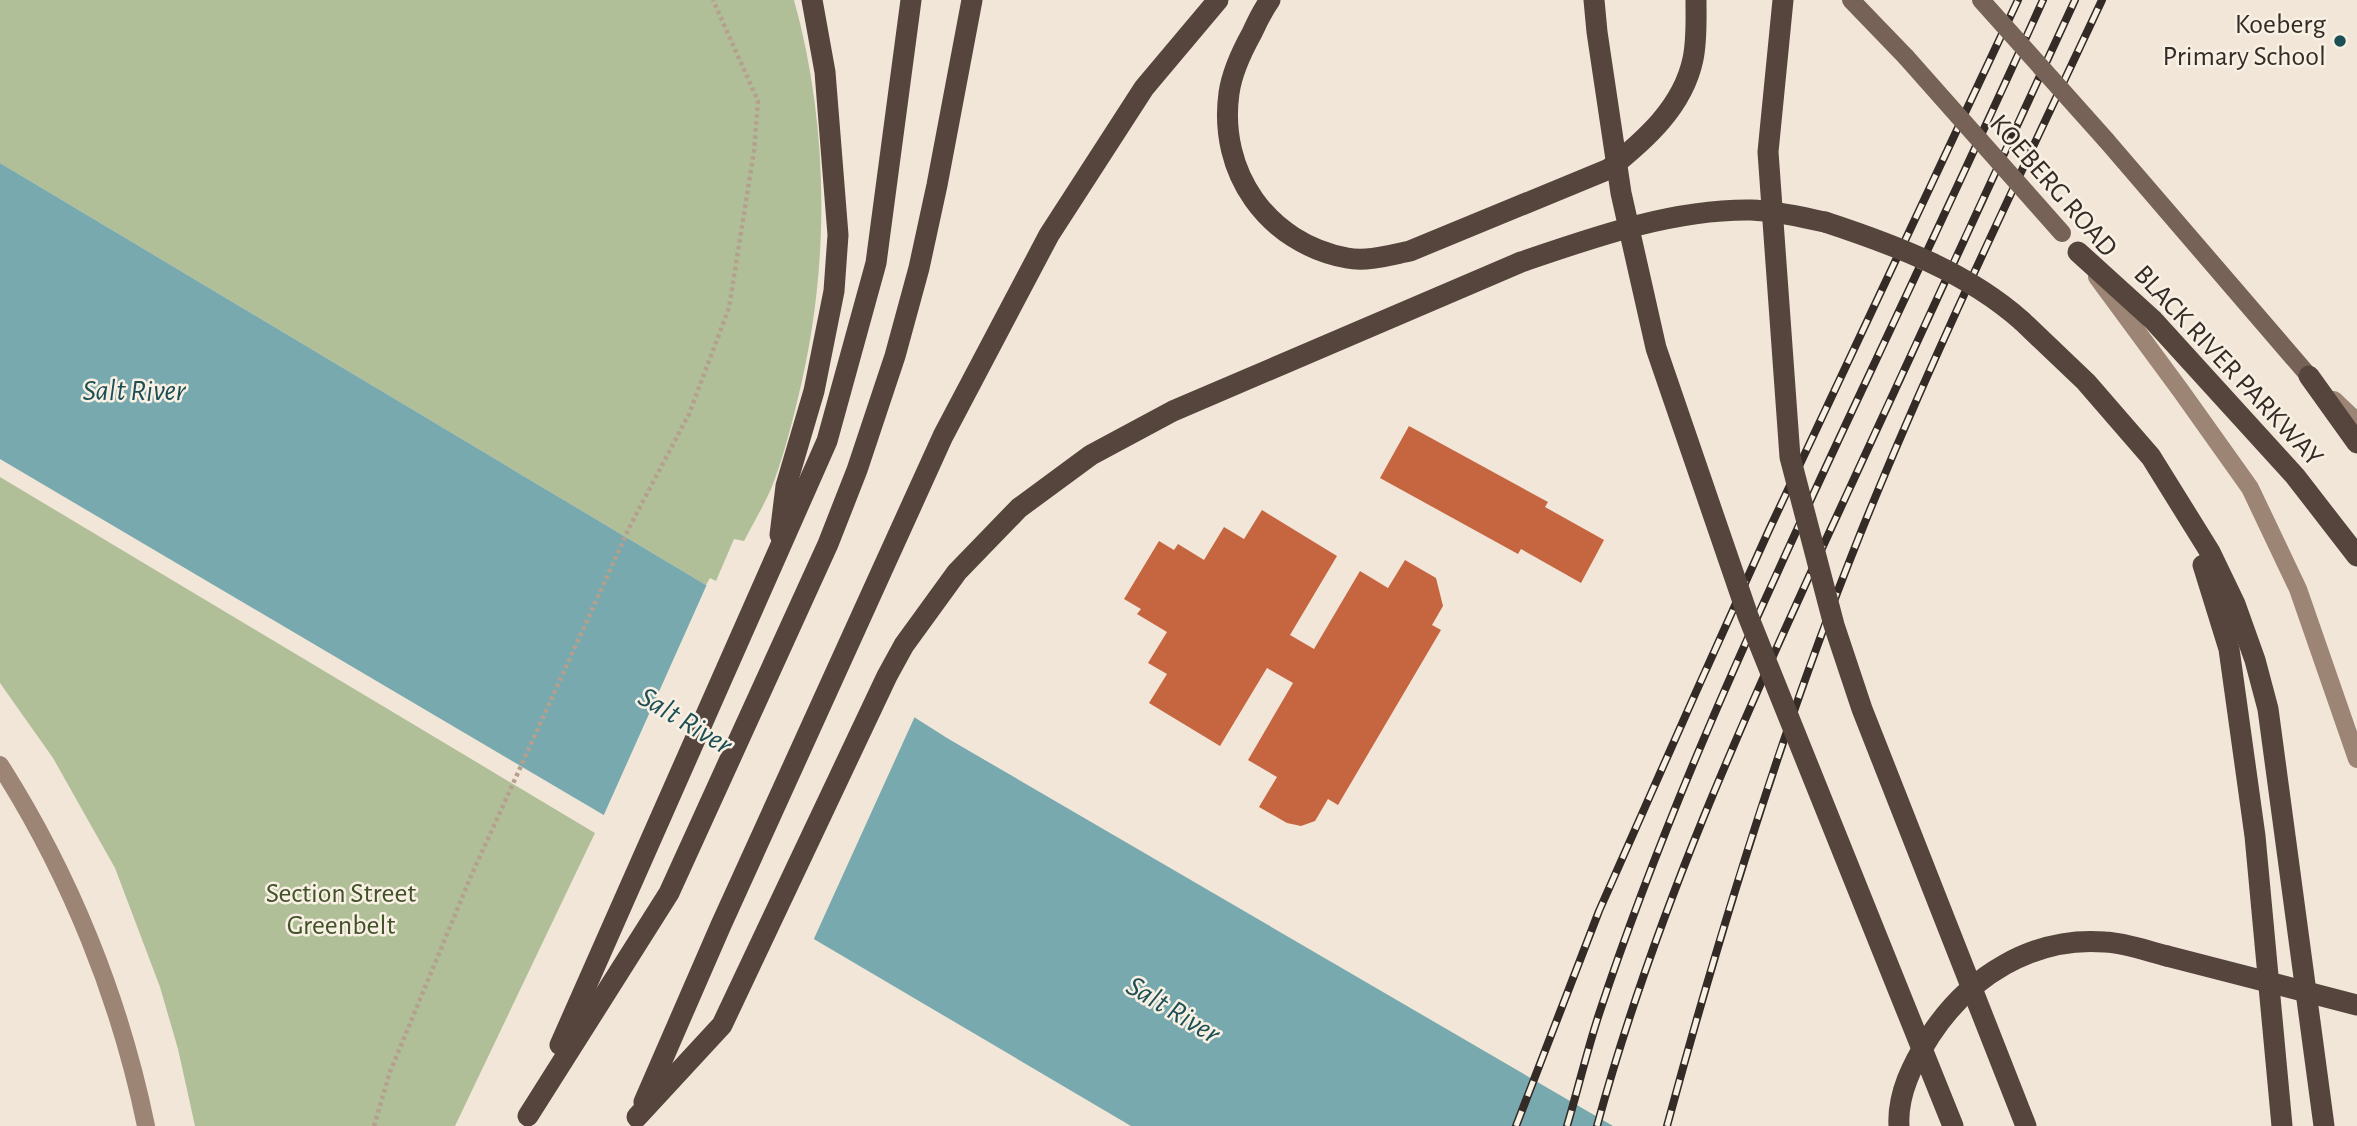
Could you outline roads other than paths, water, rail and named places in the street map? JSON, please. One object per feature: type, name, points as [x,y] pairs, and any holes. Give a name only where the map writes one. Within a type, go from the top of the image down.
[{"type":"highway","points":[[777,558],[786,486],[814,391],[834,291],[838,235],[825,72],[812,0]]},
{"type":"highway","points":[[526,1121],[827,441],[876,263],[911,0]]},
{"type":"highway","points":[[526,1121],[669,893],[828,544],[852,483],[895,356],[919,268],[972,0]]},
{"type":"highway","points":[[635,1121],[943,436],[1049,235],[1144,88],[1218,0]]},
{"type":"highway","points":[[1270,0],[1240,57],[1229,91],[1227,118],[1233,154],[1247,192],[1283,231],[1306,245],[1349,258],[1378,258],[1410,251],[1609,169],[1661,123],[1680,92],[1693,61],[1696,0]]},
{"type":"highway","points":[[1594,0],[1621,192],[1656,348],[1748,616],[1953,1126]]},
{"type":"highway","points":[[1783,0],[1768,152],[1790,457],[1834,625],[1862,709],[2026,1126]]},
{"type":"highway","points":[[635,1121],[722,1025],[904,645],[957,572],[1019,508],[1091,455],[1173,411],[1521,262],[1644,224],[1695,215],[1750,210],[1825,222],[1914,254],[1984,292],[2022,321],[2086,382],[2151,457],[2210,552],[2235,604],[2255,660],[2268,709],[2325,1126]]},
{"type":"highway","name":"BLACK RIVER PARKWAY","points":[[2078,251],[2179,349],[2295,476],[2357,556]]},
{"type":"highway","name":"BLACK RIVER PARKWAY","points":[[2309,376],[2357,443]]},
{"type":"highway","points":[[2178,502],[2209,580],[2230,649],[2255,836],[2282,1126]]},
{"type":"highway","points":[[1899,1126],[1901,1099],[1906,1081],[1924,1045],[1953,1005],[1990,972],[2012,960],[2054,946],[2078,942],[2105,942],[2357,1005]]},
{"type":"main road","name":"KOEBERG ROAD","points":[[1851,0],[1906,57],[2078,251],[2250,488],[2298,589],[2357,759]]},
{"type":"main road","points":[[1981,0],[2106,139],[2309,376],[2357,422]]},
{"type":"main road","points":[[0,765],[21,799],[80,915],[113,999],[146,1126]]},
{"type":"water","name":"Salt River","points":[[0,163],[706,585],[947,738],[1613,1126],[1131,1126],[0,459]]},
{"type":"railway","points":[[1516,1126],[1599,911],[1696,692],[1769,530],[2018,0]]},
{"type":"railway","points":[[1567,1126],[1624,940],[1710,724],[1805,511],[2043,0]]},
{"type":"railway","points":[[1597,1126],[1645,970],[1703,818],[1801,594],[2075,0]]},
{"type":"railway","points":[[1667,1126],[1754,829],[1831,609],[1916,401],[2102,0]]},
{"type":"place","name":"Koeberg Primary School","points":[[2340,41]]},
{"type":"park label","name":"Section Street Greenbelt","points":[[341,910]]}]
